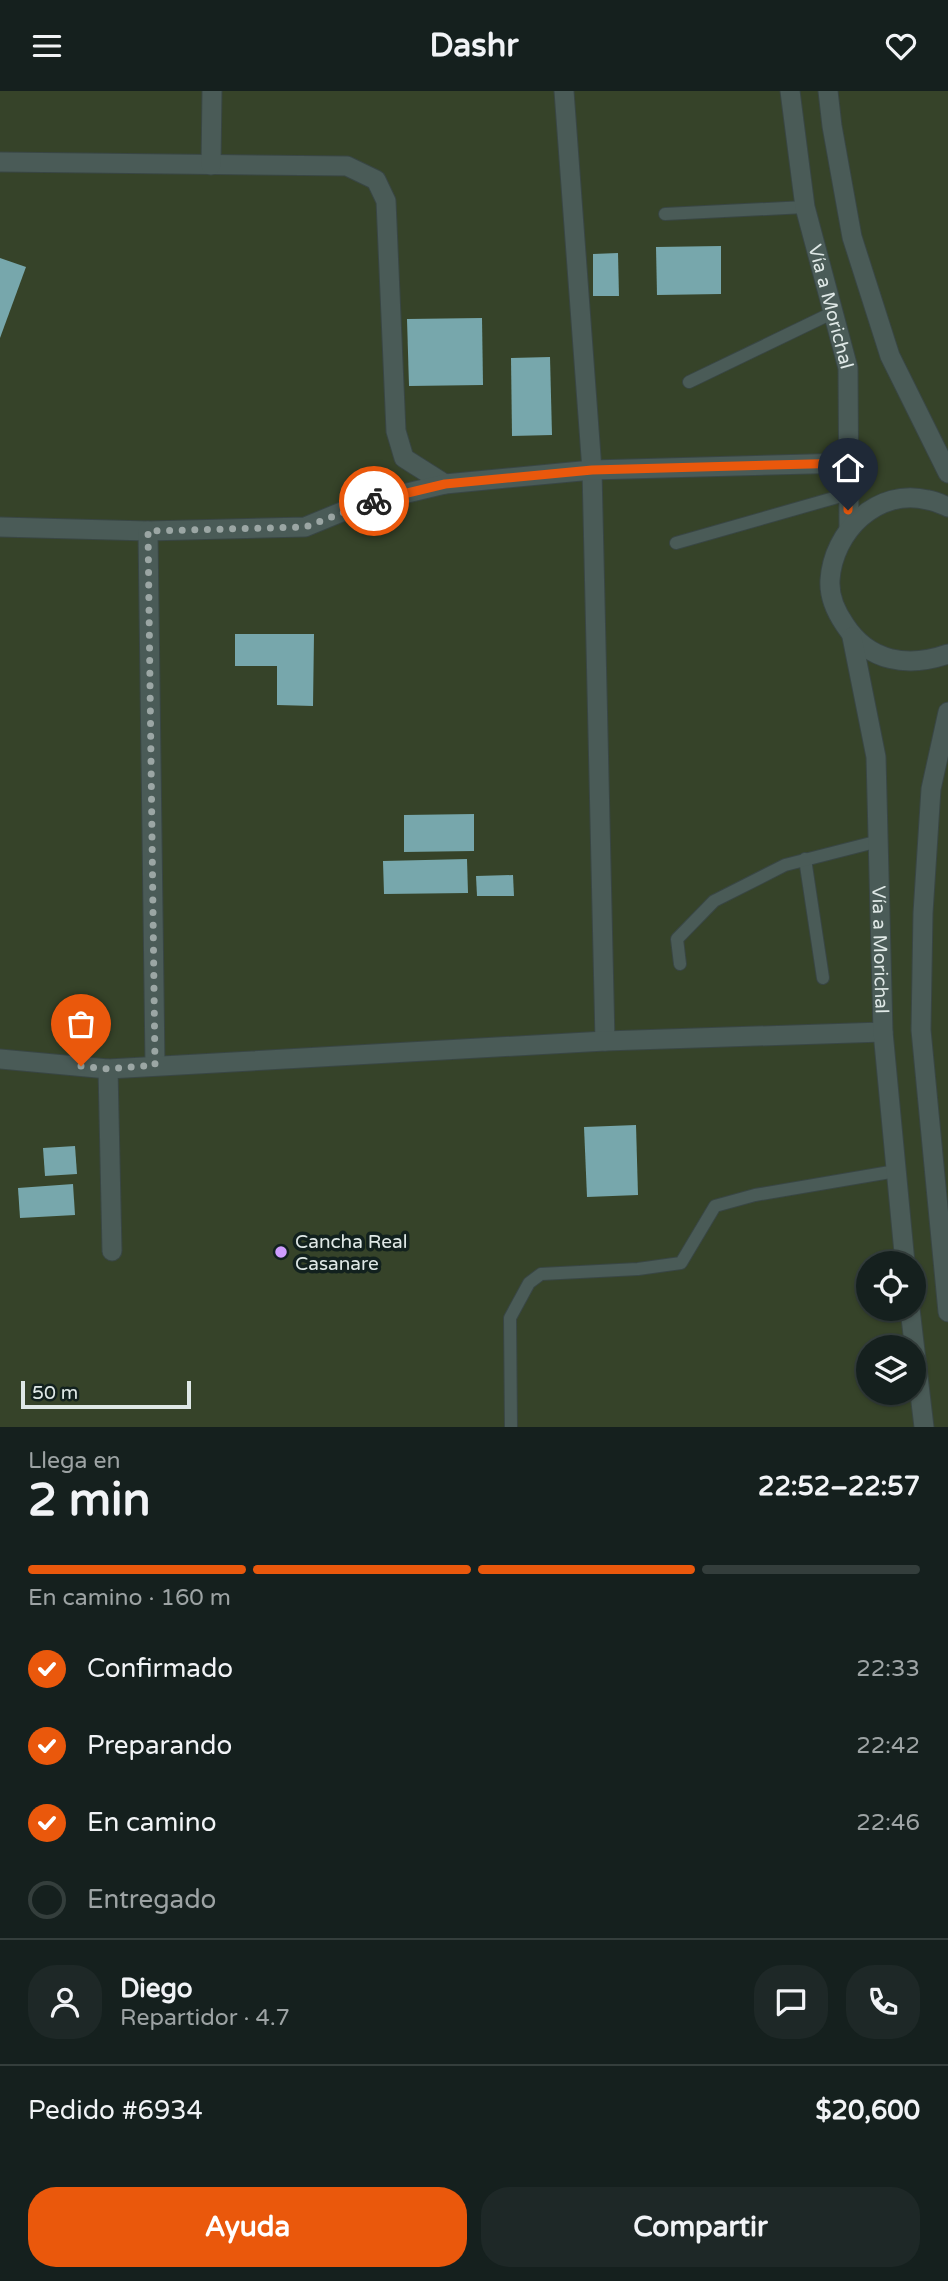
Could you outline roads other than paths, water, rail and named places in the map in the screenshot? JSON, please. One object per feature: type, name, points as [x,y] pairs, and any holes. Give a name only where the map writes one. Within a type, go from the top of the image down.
[{"type":"street","points":[[211,165],[212,91]]},
{"type":"street","points":[[564,91],[592,470],[605,1041]]},
{"type":"street","name":"Vía a Morichal","points":[[790,91],[805,207],[848,368],[849,527]]},
{"type":"street","name":"Vía a Morichal","points":[[828,91],[852,237],[890,356],[948,473]]},
{"type":"street","points":[[0,162],[347,166],[376,180],[386,201],[396,431],[404,458],[445,484]]},
{"type":"street","points":[[0,527],[148,531],[305,527],[361,505],[445,484],[592,470],[849,463]]},
{"type":"street","points":[[948,507],[926,499],[897,499],[870,509],[849,527],[834,553],[830,582],[836,612],[852,637],[873,652],[897,661],[922,661],[948,654]]},
{"type":"street","points":[[148,531],[155,1065]]},
{"type":"street","name":"Vía a Morichal","points":[[852,637],[876,757],[883,1032],[904,1251]]},
{"type":"street","name":"Vía a Morichal","points":[[948,712],[931,789],[923,913],[921,1030],[944,1244],[948,1312]]},
{"type":"street","points":[[0,1059],[108,1069],[605,1041],[883,1032]]},
{"type":"street","points":[[108,1069],[112,1251]]},
{"type":"street","points":[[911,1321],[924,1427]]},
{"type":"lane","points":[[665,214],[805,207]]},
{"type":"lane","points":[[690,382],[834,312]]},
{"type":"lane","points":[[676,543],[848,494]]},
{"type":"lane","points":[[680,964],[677,939],[714,901],[785,865],[879,841]]},
{"type":"lane","points":[[805,859],[824,978]]},
{"type":"lane","points":[[511,1427],[510,1318],[529,1283],[541,1274],[638,1269],[681,1263],[715,1206],[755,1195],[896,1171]]},
{"type":"place","name":"Cancha Real Casanare","points":[[281,1252]]}]
